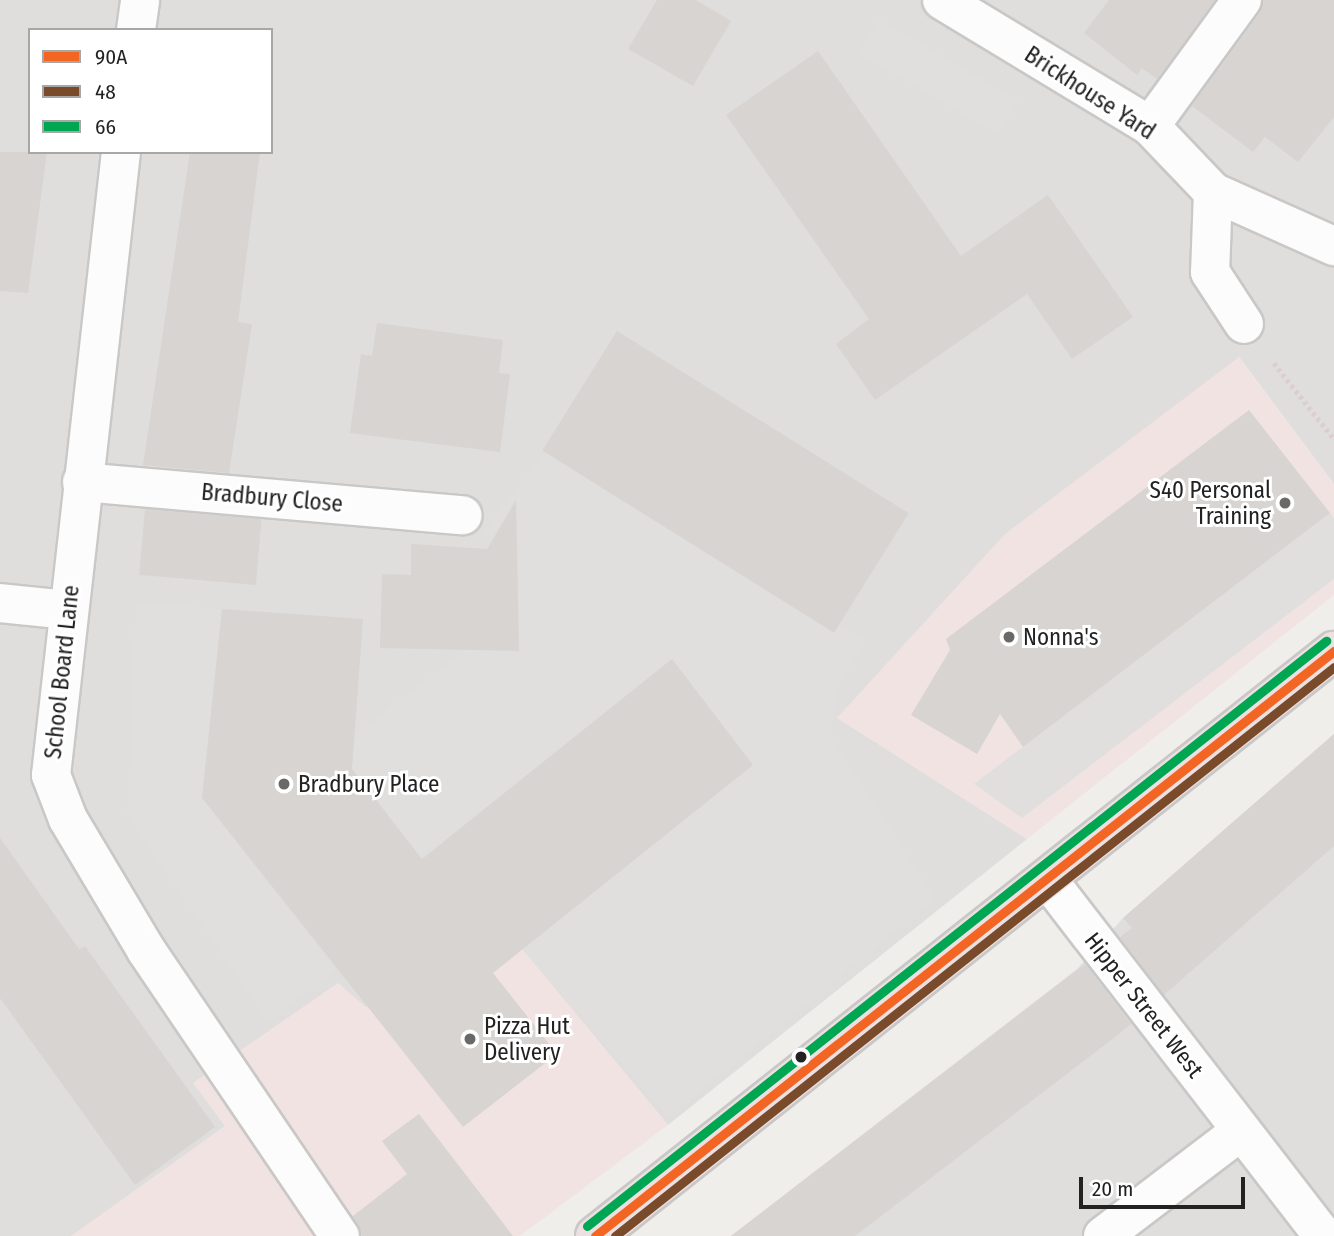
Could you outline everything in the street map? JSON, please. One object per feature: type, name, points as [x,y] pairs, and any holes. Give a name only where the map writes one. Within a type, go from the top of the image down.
[{"type":"highway","points":[[595,1236],[1332,657]]},
{"type":"street","points":[[136,28],[140,0]]},
{"type":"street","name":"Brickhouse Yard","points":[[942,0],[1150,126],[1213,192]]},
{"type":"street","points":[[1150,126],[1242,0]]},
{"type":"street","name":"School Board Lane","points":[[121,154],[51,775],[68,819],[146,950],[340,1236]]},
{"type":"street","points":[[1244,324],[1210,272],[1213,192],[1334,246]]},
{"type":"street","name":"Bradbury Close","points":[[82,482],[463,515]]},
{"type":"street","points":[[0,603],[68,610]]},
{"type":"street","name":"Hipper Street West","points":[[1048,880],[1323,1236]]},
{"type":"street","points":[[1103,1236],[1241,1131]]},
{"type":"path","points":[[1244,324],[1334,439]]},
{"type":"shaded area","points":[[0,0],[1334,0],[1334,484],[1239,357],[838,718],[1027,839],[668,1125],[522,949],[468,925],[366,1008],[263,1038],[194,1083],[225,1126],[93,1224],[71,1236],[0,1236]]},
{"type":"shaded area","points":[[879,20],[1018,100],[999,134],[860,54]]},
{"type":"shaded area","points":[[1239,357],[1334,484],[1334,595],[1027,839],[837,718],[1005,534]]},
{"type":"shaded area","points":[[545,452],[866,641],[838,685],[830,736],[935,898],[668,1117],[522,949],[753,765],[673,659],[461,827],[447,891],[352,769],[355,735],[466,649],[519,651],[517,551],[483,533]]},
{"type":"shaded area","points":[[1330,513],[1334,518],[1334,579],[1022,818],[974,784]]},
{"type":"shaded area","points":[[136,602],[222,609],[202,798],[336,970],[268,1021],[127,814]]},
{"type":"shaded area","points":[[1334,734],[1334,1236],[731,1236],[1077,969],[1123,918]]},
{"type":"shaded area","points":[[468,925],[522,949],[668,1125],[520,1236],[71,1236],[225,1126],[193,1083],[338,983],[367,1008]]},
{"type":"building","points":[[657,0],[696,0],[731,21],[693,86],[628,49]]},
{"type":"building","points":[[1109,0],[1215,0],[1157,79],[1142,68],[1137,75],[1084,33]]},
{"type":"building","points":[[1263,0],[1334,0],[1334,117],[1298,162],[1265,137],[1253,152],[1192,106],[1260,13]]},
{"type":"building","points":[[818,51],[961,256],[1048,195],[1133,317],[1072,359],[1027,294],[875,400],[836,344],[869,319],[726,115]]},
{"type":"building","points":[[0,152],[47,154],[28,293],[0,291]]},
{"type":"building","points":[[190,154],[260,154],[238,322],[252,324],[229,473],[143,465]]},
{"type":"building","points":[[377,323],[503,340],[499,373],[510,374],[500,452],[350,433],[361,354],[372,356]]},
{"type":"building","points":[[617,331],[909,513],[834,633],[542,451]]},
{"type":"building","points":[[1249,410],[1330,513],[1023,747],[1000,714],[977,754],[911,715],[950,650],[946,639]]},
{"type":"building","points":[[516,500],[519,651],[380,648],[382,574],[411,575],[411,544],[487,549]]},
{"type":"building","points":[[145,509],[262,519],[256,585],[139,575]]},
{"type":"building","points":[[222,609],[363,619],[352,769],[422,859],[672,659],[753,765],[493,973],[557,1054],[463,1127],[202,798]]},
{"type":"building","points":[[1334,734],[1334,846],[1164,995],[1120,937],[1132,928],[1123,918]]},
{"type":"building","points":[[0,838],[79,949],[85,946],[215,1127],[135,1185],[0,998]]},
{"type":"building","points":[[1085,964],[1131,1024],[1119,1034],[855,1236],[731,1236]]},
{"type":"building","points":[[419,1114],[513,1236],[362,1236],[353,1216],[407,1174],[382,1141]]},
{"type":"transit line","name":"66","points":[[587,1226],[1326,641]]},
{"type":"transit line","name":"90A","points":[[595,1236],[1334,651]]},
{"type":"transit line","name":"48","points":[[615,1236],[1334,667]]},
{"type":"place","name":"S40 Personal Training","points":[[1285,503]]},
{"type":"place","name":"Nonna's","points":[[1009,637]]},
{"type":"place","name":"Bradbury Place","points":[[284,784]]},
{"type":"place","name":"Pizza Hut Delivery","points":[[470,1039]]}]
